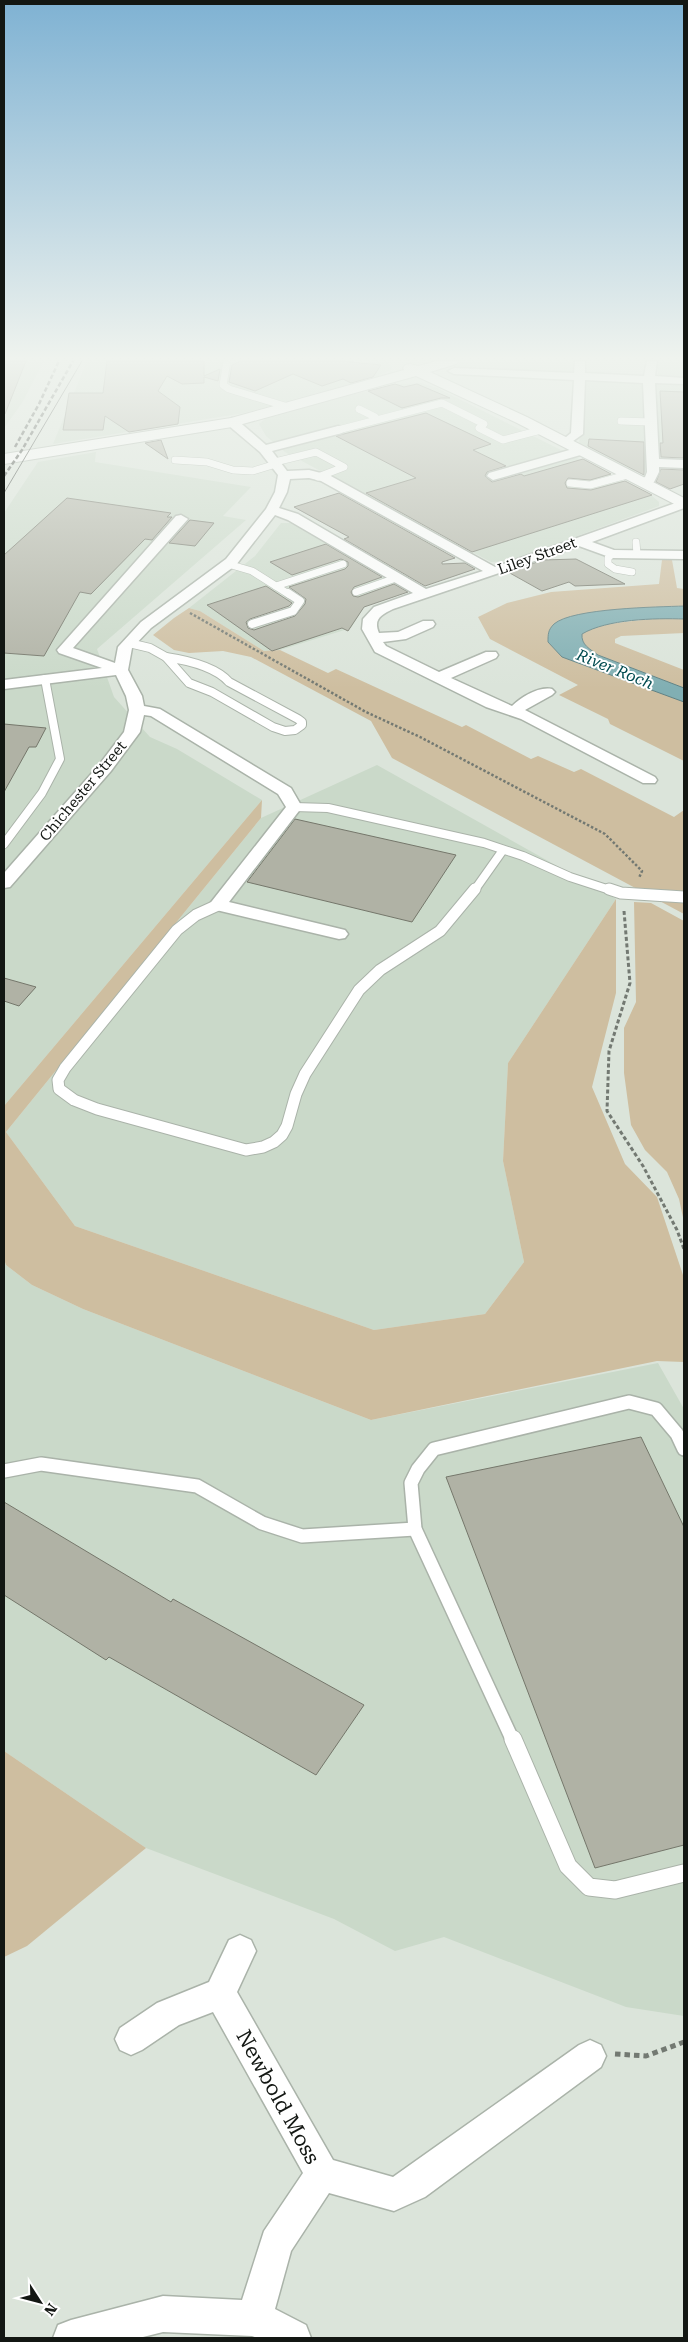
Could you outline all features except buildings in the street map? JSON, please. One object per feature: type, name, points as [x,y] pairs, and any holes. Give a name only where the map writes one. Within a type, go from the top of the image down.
[{"type":"main road","points":[[619,470],[684,504]]},
{"type":"street","points":[[278,470],[281,492],[261,527],[228,564],[146,625],[128,643],[125,647],[122,670],[134,696],[137,710],[155,712],[250,768],[285,792],[294,807],[218,905],[339,934]]},
{"type":"street","points":[[293,470],[318,477],[494,572]]},
{"type":"street","points":[[493,476],[513,470]]},
{"type":"street","points":[[642,482],[650,479],[653,470]]},
{"type":"street","name":"Liley Street","points":[[373,638],[368,623],[373,614],[388,606],[494,572],[684,504]]},
{"type":"street","points":[[272,510],[293,517],[424,594]]},
{"type":"street","points":[[122,670],[64,650],[181,519]]},
{"type":"street","points":[[578,541],[612,554],[636,548],[684,555]]},
{"type":"street","points":[[428,624],[401,636],[373,638],[380,649],[491,704],[526,716],[649,780]]},
{"type":"street","points":[[439,678],[491,655]]},
{"type":"street","points":[[4,684],[122,670]]},
{"type":"street","points":[[514,712],[524,703],[547,692]]},
{"type":"street","name":"Chichester Street","points":[[4,883],[110,761],[132,732],[137,710]]},
{"type":"street","points":[[131,2039],[168,2014],[220,1993],[240,1951]]},
{"type":"street","name":"Newbold Moss","points":[[220,1993],[322,2174],[276,2243],[255,2318]]},
{"type":"street","points":[[322,2174],[394,2194],[413,2185],[590,2056]]},
{"type":"street","points":[[77,2337],[162,2314],[255,2318],[293,2338]]},
{"type":"lane","points":[[241,470],[254,470]]},
{"type":"lane","points":[[318,477],[335,470]]},
{"type":"lane","points":[[570,483],[590,485],[627,474]]},
{"type":"lane","points":[[612,554],[608,558],[608,564],[615,568],[632,572]]},
{"type":"lane","points":[[228,564],[252,571],[300,601],[293,611],[252,624]]},
{"type":"lane","points":[[276,586],[343,564]]},
{"type":"lane","points":[[356,592],[396,578]]},
{"type":"lane","points":[[128,643],[150,648],[166,657],[189,683],[212,692],[273,727],[285,731],[295,730],[302,725],[298,720],[229,682],[222,674],[180,659],[166,657]]},
{"type":"lane","points":[[4,844],[42,793],[60,759],[46,680]]},
{"type":"lane","points":[[294,807],[328,808],[484,843],[523,856],[596,886],[621,893],[684,897]]},
{"type":"lane","points":[[218,905],[196,915],[177,930],[65,1068],[58,1080],[59,1089],[74,1100],[97,1109],[246,1150],[262,1148],[275,1141],[284,1132],[292,1117],[301,1080],[350,1002],[366,982],[381,969],[423,944],[440,931],[457,912],[503,850]]},
{"type":"lane","points":[[684,1449],[677,1434],[656,1409],[629,1402],[434,1449],[418,1469],[411,1483],[416,1529],[524,1764],[568,1866],[589,1887],[616,1890],[684,1873]]},
{"type":"lane","points":[[4,1471],[41,1464],[197,1486],[262,1523],[302,1536],[416,1529]]},
{"type":"path","points":[[590,2056],[610,2054],[646,2056],[684,2042]]},
{"type":"shaded area","points":[[32,470],[147,470],[251,487],[223,516],[246,520],[97,649],[114,697],[150,737],[177,749],[262,800],[4,1106],[4,513]]},
{"type":"shaded area","points":[[319,470],[602,470],[651,495],[659,502],[659,506],[509,561],[491,562]]},
{"type":"shaded area","points":[[631,470],[660,470],[660,473]]},
{"type":"shaded area","points":[[281,523],[293,523],[410,591],[364,607],[351,628],[280,650],[264,651],[200,611],[189,608],[255,556]]},
{"type":"shaded area","points":[[662,560],[672,560],[677,588],[684,589],[684,606],[631,609],[548,641],[562,657],[684,702],[684,761],[610,724],[608,719],[559,695],[578,685],[490,639],[478,617],[507,603],[551,592],[659,584]]},
{"type":"shaded area","points":[[189,608],[200,611],[264,651],[280,650],[328,673],[336,669],[462,727],[466,725],[531,759],[538,756],[574,772],[581,769],[674,817],[684,810],[684,914],[392,758],[371,721],[251,657],[223,651],[189,653],[174,650],[153,635]]},
{"type":"shaded area","points":[[659,618],[684,619],[684,633],[621,636],[615,639],[615,643],[684,670],[684,688],[598,655],[587,646],[582,638],[582,634],[599,627]]},
{"type":"shaded area","points":[[377,765],[616,899],[508,1063],[503,1161],[524,1262],[485,1314],[374,1330],[75,1226],[6,1132],[261,818]]},
{"type":"shaded area","points":[[262,800],[261,818],[6,1132],[75,1226],[374,1330],[485,1314],[524,1262],[503,1161],[508,1063],[616,899],[616,993],[592,1087],[625,1164],[657,1197],[684,1278],[684,1362],[657,1361],[371,1420],[83,1309],[32,1285],[6,1265],[4,1259],[4,1106]]},
{"type":"shaded area","points":[[634,902],[651,903],[684,921],[684,1222],[679,1199],[667,1172],[645,1150],[631,1125],[624,1073],[624,1028],[636,1002]]},
{"type":"shaded area","points":[[4,1259],[6,1265],[32,1285],[83,1309],[371,1420],[658,1363],[684,1409],[684,2016],[626,2007],[444,1937],[395,1951],[334,1919],[146,1848],[4,1751]]},
{"type":"shaded area","points":[[4,1751],[146,1848],[27,1946],[4,1957]]},
{"type":"water","name":"River Roch","points":[[684,606],[684,619],[646,619],[618,622],[592,629],[582,634],[582,638],[589,649],[598,655],[684,688],[684,702],[562,657],[548,642],[549,632],[554,624],[578,615],[616,609]]},
{"type":"tram line","points":[[4,493],[17,470]]},
{"type":"railway","points":[[4,476],[8,470]]}]
